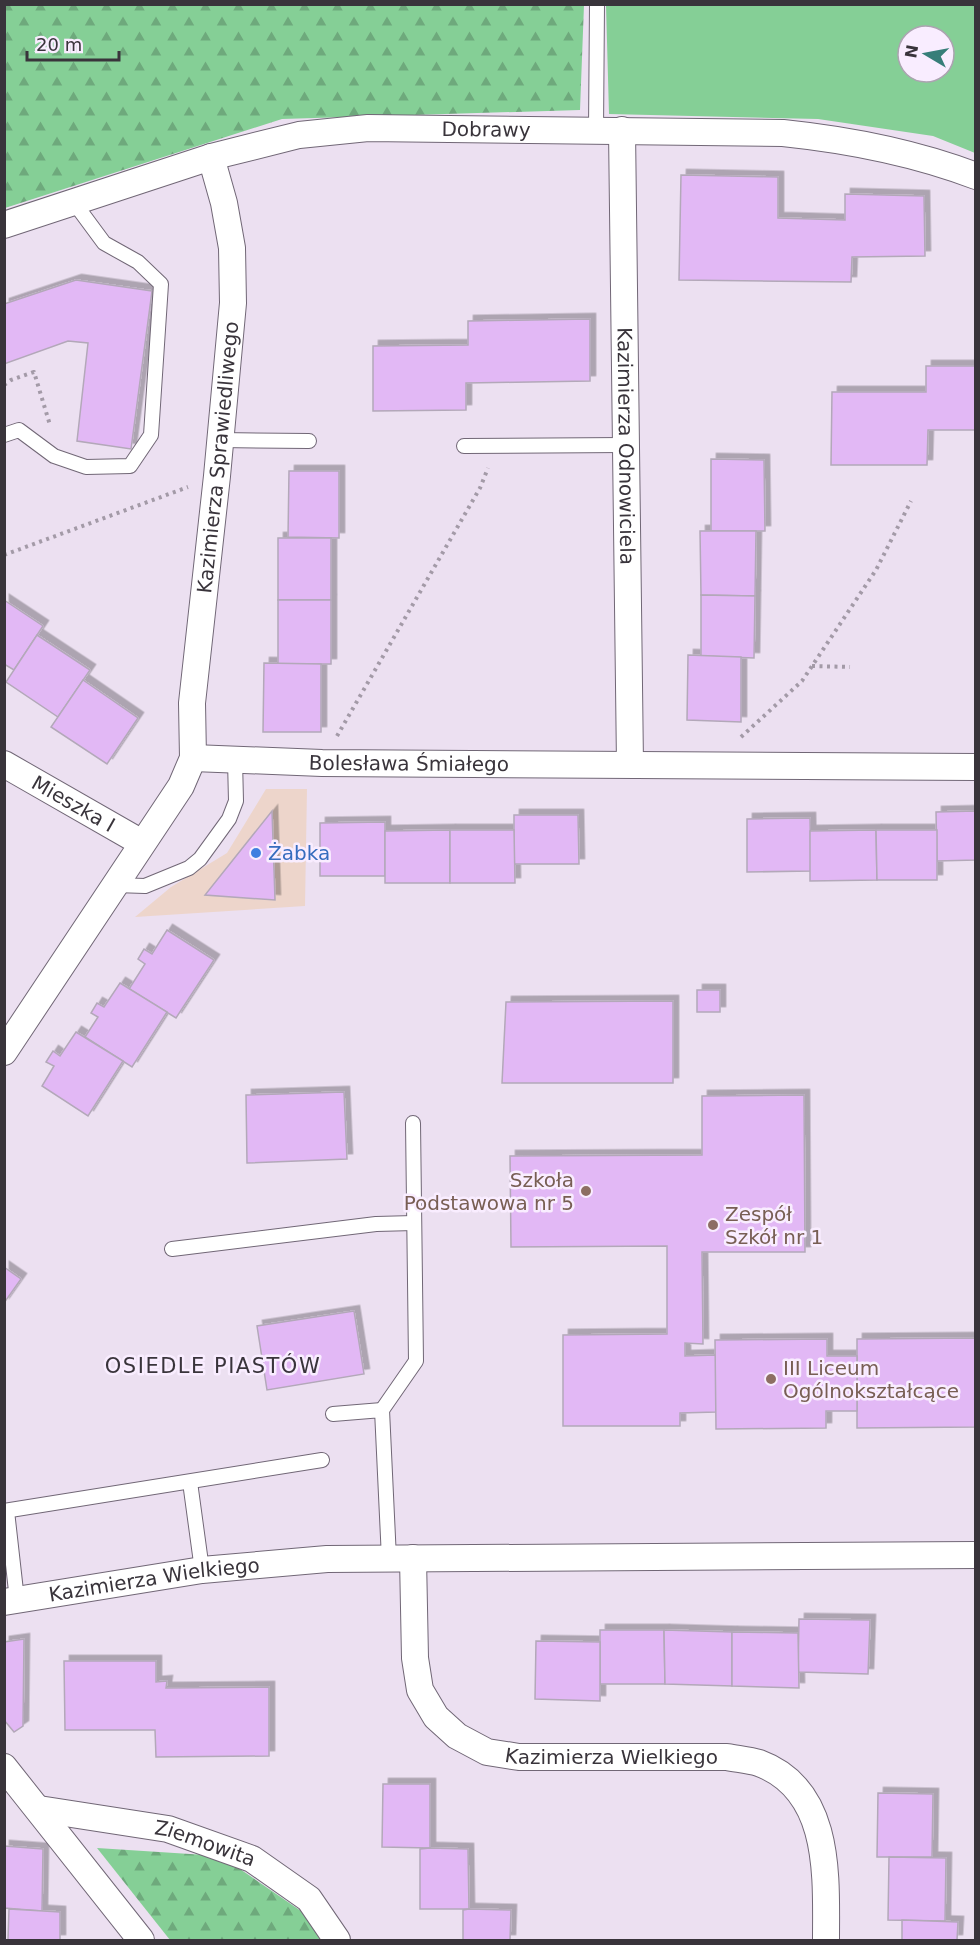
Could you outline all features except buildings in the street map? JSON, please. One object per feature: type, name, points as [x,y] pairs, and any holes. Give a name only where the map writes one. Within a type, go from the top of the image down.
[{"type":"street","name":"Dobrawy","points":[[4,225],[212,158],[299,135],[368,128],[783,133],[832,138],[884,148],[937,162],[975,176]]},
{"type":"street","name":"Kazimierza Odnowiciela","points":[[622,130],[630,764]]},
{"type":"street","name":"Kazimierza Sprawiedliwego","points":[[193,758],[192,703],[217,476],[232,303],[232,248],[212,158]]},
{"type":"street","name":"Bolesława Śmiałego","points":[[193,758],[322,763],[975,767]]},
{"type":"street","points":[[4,1052],[181,786],[193,758]]},
{"type":"street","name":"Mieszka I","points":[[4,764],[142,843]]},
{"type":"street","name":"Kazimierza Wielkiego","points":[[11,1601],[202,1570],[327,1559],[975,1555]]},
{"type":"street","name":"Kazimierza Wielkiego","points":[[401,1558],[420,1690],[436,1717],[450,1730],[487,1752],[519,1757],[727,1757],[759,1763],[785,1777],[806,1802],[821,1836],[826,1877],[826,1941]]},
{"type":"street","points":[[4,1767],[141,1941]]},
{"type":"street","name":"Ziemowita","points":[[39,1809],[168,1829],[252,1859],[309,1899],[337,1941]]},
{"type":"lane","points":[[597,4],[597,130]]},
{"type":"lane","points":[[4,435],[19,430],[54,456],[86,467],[130,466],[151,435],[161,284],[138,262],[104,243],[73,201]]},
{"type":"lane","points":[[220,440],[309,441]]},
{"type":"lane","points":[[464,446],[625,445]]},
{"type":"lane","points":[[115,885],[145,886],[189,868],[200,859],[229,819],[236,801],[235,759]]},
{"type":"lane","points":[[401,1558],[382,1410],[416,1361],[413,1123]]},
{"type":"lane","points":[[172,1249],[376,1224],[414,1223]]},
{"type":"lane","points":[[333,1414],[382,1410]]},
{"type":"lane","points":[[11,1601],[6,1511],[322,1460]]},
{"type":"lane","points":[[190,1482],[202,1570]]},
{"type":"path","points":[[4,385],[11,380],[34,372],[50,425],[54,456]]},
{"type":"path","points":[[322,763],[480,488],[498,446]]},
{"type":"path","points":[[4,555],[217,476]]},
{"type":"path","points":[[716,765],[721,753],[802,681],[876,570],[911,501]]},
{"type":"path","points":[[812,666],[850,667]]},
{"type":"shaded area","points":[[266,789],[307,789],[305,906],[135,917],[171,887],[227,853]]},
{"type":"green space","points":[[5,5],[584,5],[580,110],[282,119],[5,208]]},
{"type":"green space","points":[[606,5],[975,5],[975,153],[933,136],[818,119],[609,114]]},
{"type":"green space","points":[[97,1848],[221,1856],[301,1911],[321,1940],[170,1940]]},
{"type":"place","name":"Żabka","points":[[256,853]]},
{"type":"place","name":"Szkoła Podstawowa nr 5","points":[[586,1191]]},
{"type":"place","name":"Zespół Szkół nr 1","points":[[713,1225]]},
{"type":"place","name":"III Liceum Ogólnokształcące","points":[[771,1379]]},
{"type":"district","name":"OSIEDLE PIASTÓW","points":[[213,1366]]}]
